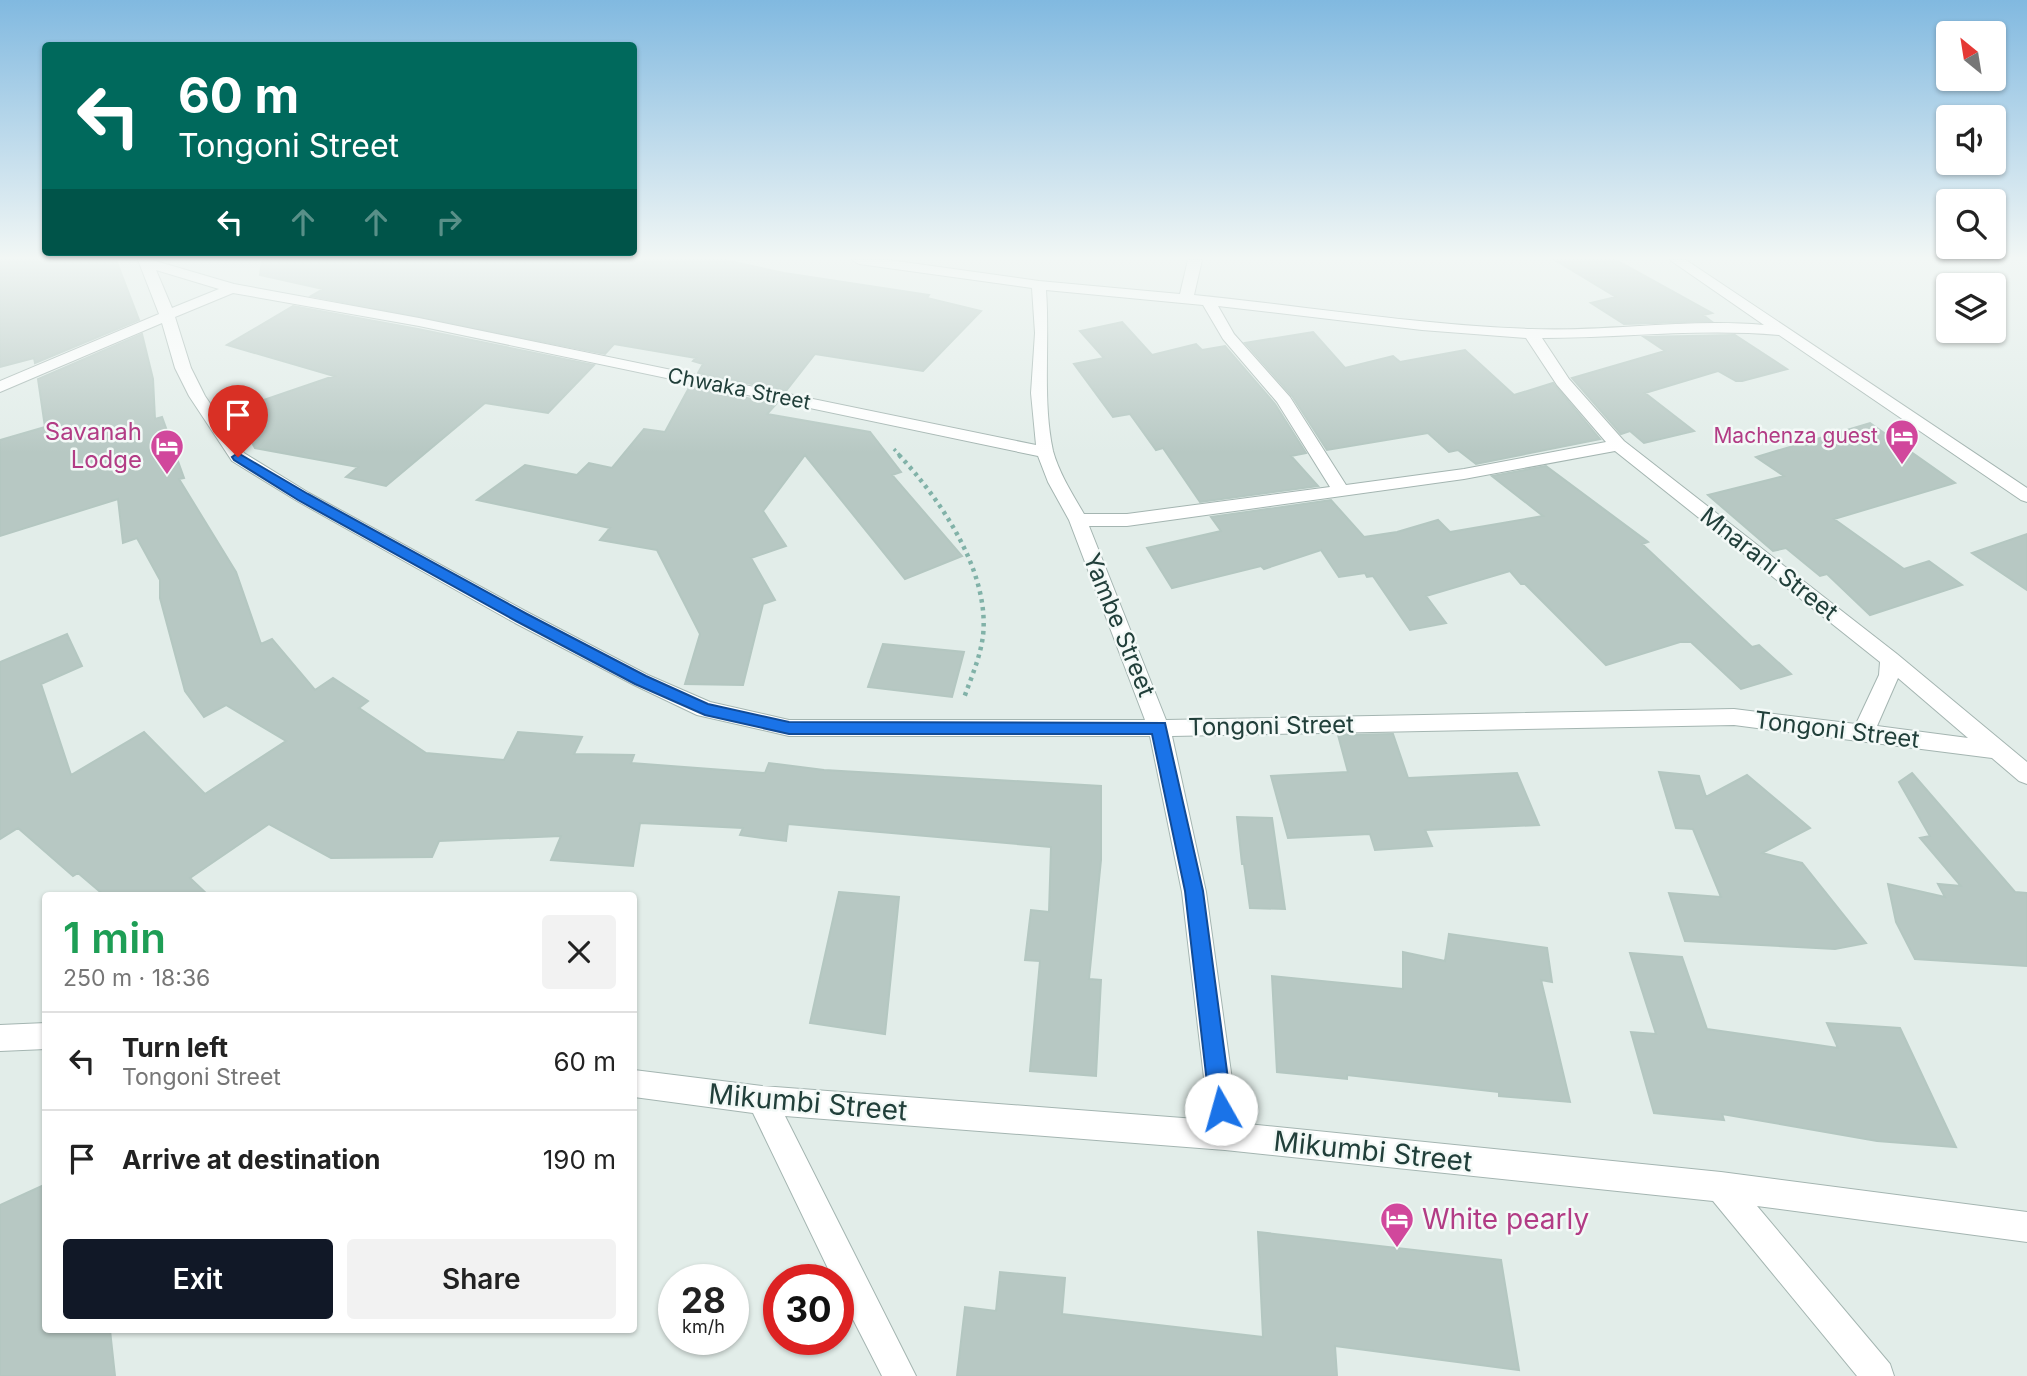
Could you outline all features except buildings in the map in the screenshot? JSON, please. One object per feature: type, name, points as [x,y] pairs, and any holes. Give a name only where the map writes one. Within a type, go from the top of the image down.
[{"type":"street","points":[[0,387],[151,324]]},
{"type":"street","name":"Tongoni Street","points":[[170,324],[183,368],[192,387],[238,457],[303,497],[533,624],[640,680],[705,709],[789,728],[1159,728],[1734,717],[1999,750]]},
{"type":"street","name":"Chwaka Street","points":[[430,324],[1045,452]]},
{"type":"street","name":"Yambe Street","points":[[1041,324],[1039,393],[1045,452],[1057,482],[1079,520],[1159,728],[1194,891],[1224,1136]]},
{"type":"street","points":[[1221,324],[1228,336],[1284,400],[1340,489]]},
{"type":"street","points":[[1407,324],[1531,334],[1600,334],[1669,328],[1736,327],[1779,331]]},
{"type":"street","points":[[1769,324],[2027,496]]},
{"type":"street","name":"Mnarani Street","points":[[1531,334],[1563,382],[1618,445],[1890,659],[2027,775]]},
{"type":"street","points":[[1079,520],[1127,520],[1464,474],[1618,445]]},
{"type":"street","points":[[1863,733],[1889,675],[1890,659]]},
{"type":"street","points":[[0,1038],[42,1036]]},
{"type":"street","name":"Mikumbi Street","points":[[637,1083],[762,1100],[1224,1136],[1721,1187],[2027,1227]]},
{"type":"street","points":[[762,1100],[864,1309],[900,1376]]},
{"type":"street","points":[[1721,1187],[1878,1376]]},
{"type":"path","points":[[862,415],[923,479],[949,516],[982,601],[982,641],[955,728]]},
{"type":"place","name":"Machenza guest","points":[[1902,466]]},
{"type":"place","name":"Savanah Lodge","points":[[167,476]]},
{"type":"place","name":"White pearly","points":[[1397,1249]]},
{"type":"route","points":[[238,457],[303,497],[522,618],[640,680],[705,709],[789,728],[1159,728],[1194,891],[1221,1109]]}]
